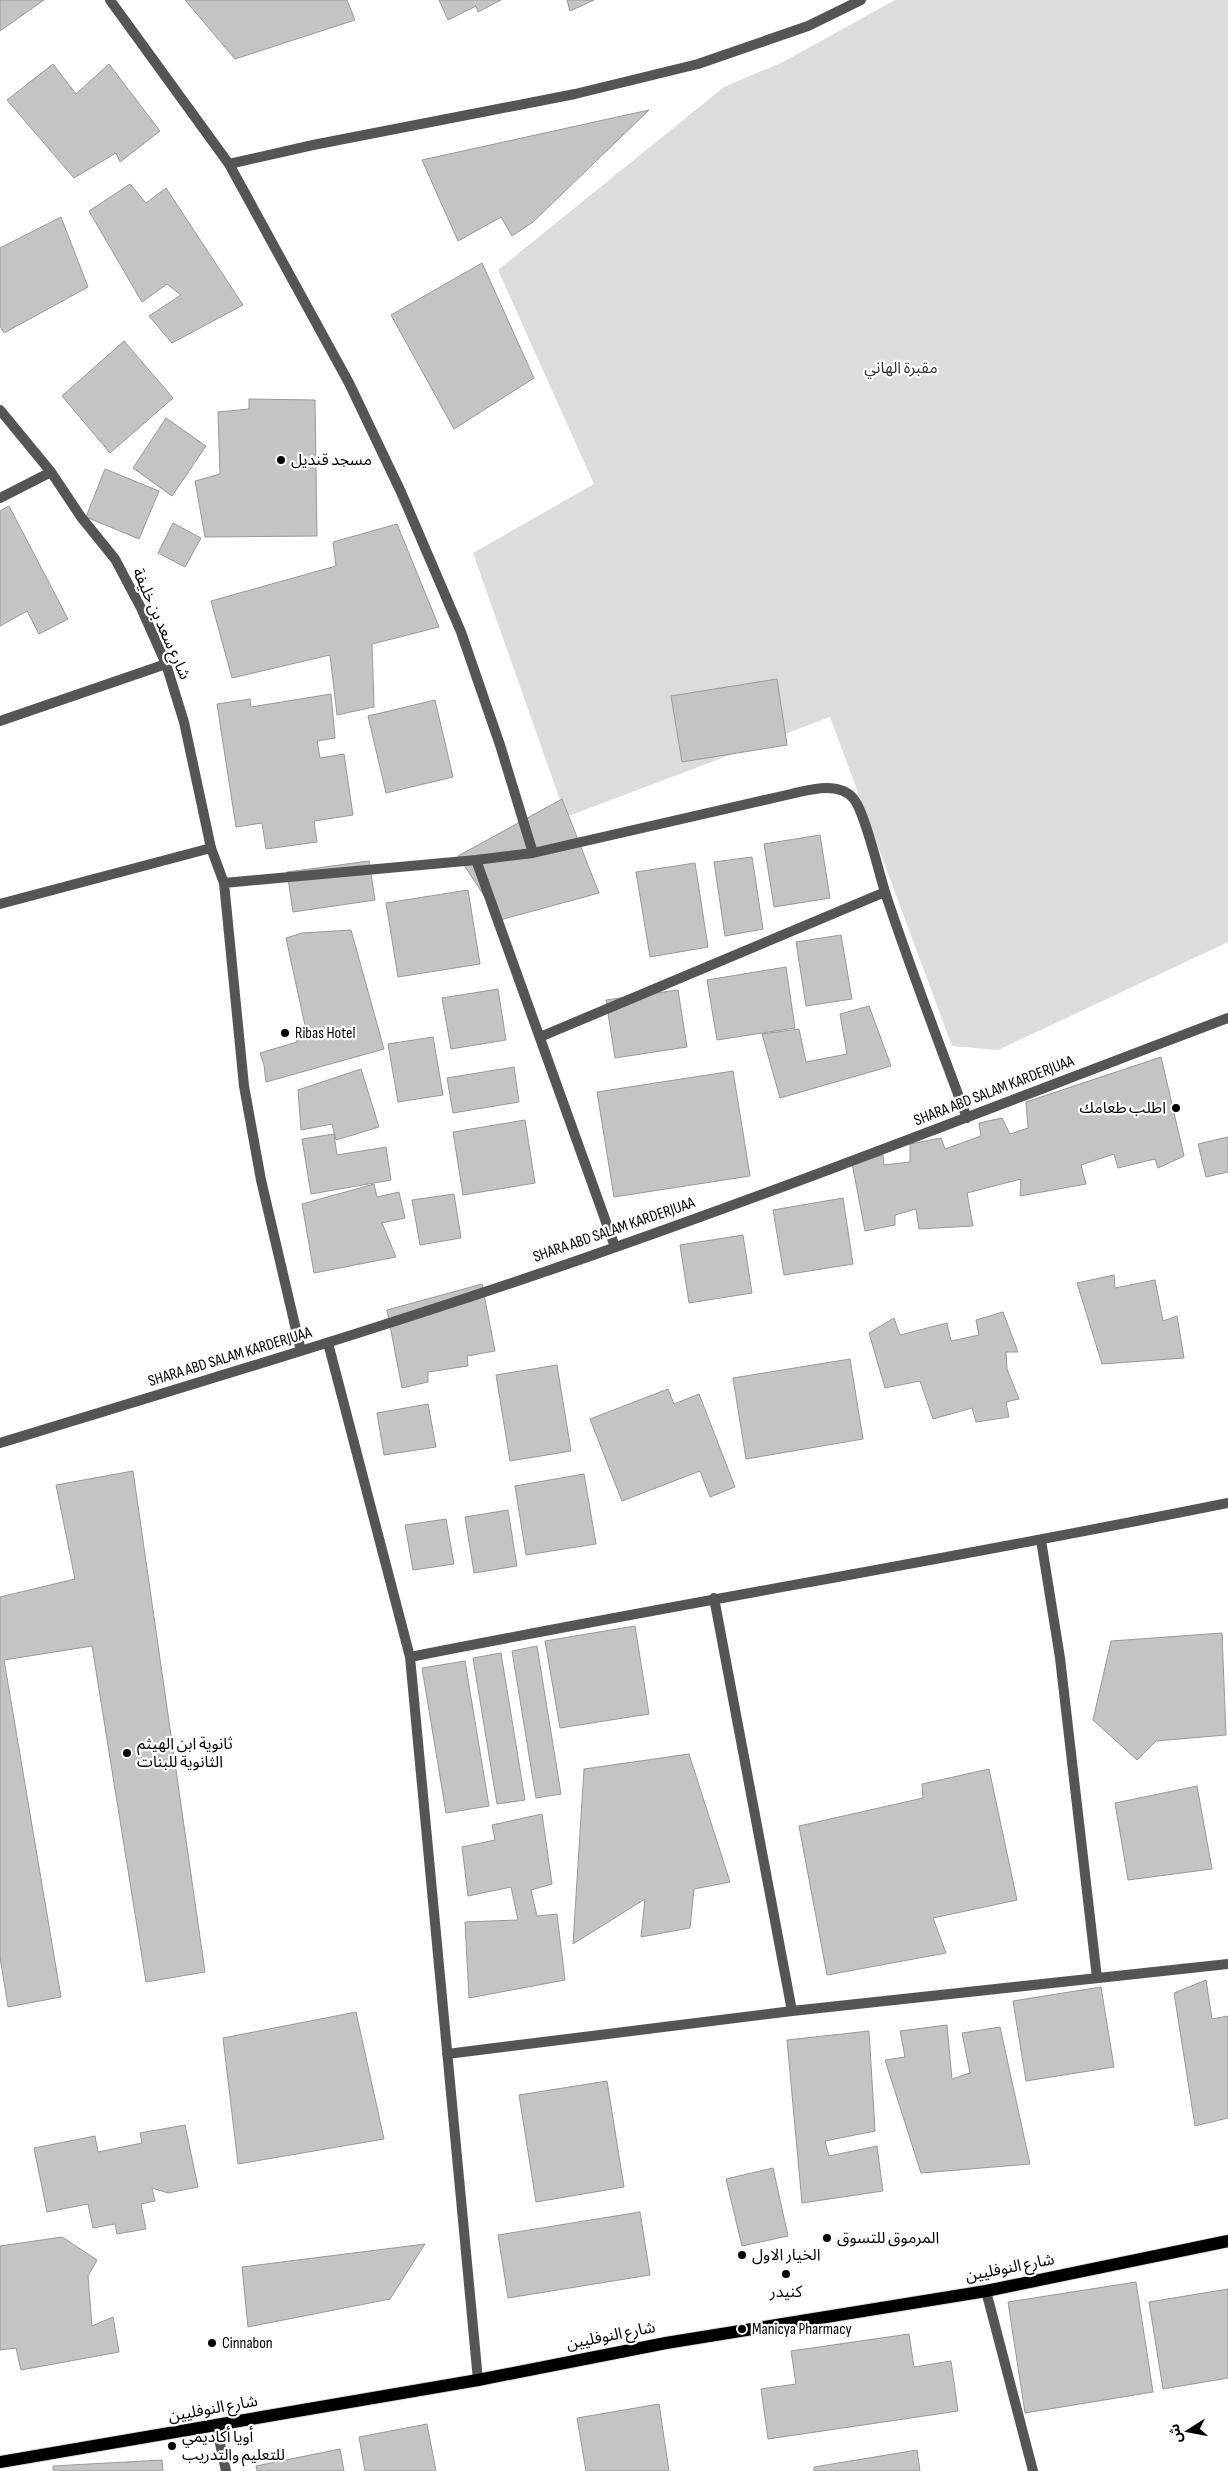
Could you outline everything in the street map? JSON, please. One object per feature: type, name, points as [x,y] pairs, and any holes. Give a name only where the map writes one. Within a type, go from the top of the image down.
[{"type":"main road","name":"شارع النوفليين","points":[[0,2462],[478,2380],[666,2343],[986,2291],[1228,2241]]},
{"type":"street","points":[[110,0],[229,164],[349,383],[431,558],[461,632],[500,745],[533,853]]},
{"type":"street","points":[[229,164],[313,145],[575,94],[698,64],[808,26],[860,0]]},
{"type":"street","name":"شارع سعد بن خليفة","points":[[0,410],[50,472],[81,517],[115,559],[141,608],[166,664],[184,722],[211,848],[224,883],[244,1086],[263,1189],[302,1351]]},
{"type":"street","points":[[0,498],[50,472]]},
{"type":"street","points":[[0,721],[166,664]]},
{"type":"street","points":[[224,883],[533,853],[824,788],[841,791],[854,798],[862,817],[886,892],[966,1118]]},
{"type":"street","points":[[0,904],[211,848]]},
{"type":"street","points":[[476,860],[615,1247]]},
{"type":"street","points":[[540,1037],[886,892]]},
{"type":"street","name":"SHARA ABD SALAM KARDERJUAA","points":[[0,1443],[328,1343],[615,1247],[966,1118],[1228,1018]]},
{"type":"street","points":[[328,1343],[410,1657],[478,2380]]},
{"type":"street","points":[[410,1657],[714,1598],[1042,1540],[1228,1503]]},
{"type":"street","points":[[1042,1540],[1060,1658],[1097,1978]]},
{"type":"street","points":[[714,1598],[792,2011]]},
{"type":"street","points":[[447,2054],[792,2011],[1228,1964]]},
{"type":"street","points":[[986,2291],[1033,2471]]},
{"type":"street","points":[[216,2425],[226,2471]]},
{"type":"green space","name":"مقبرة الهاني","points":[[895,0],[1228,0],[1228,942],[998,1050],[952,1046],[830,717],[566,817],[473,553],[594,484],[498,270],[724,87],[783,62]]},
{"type":"building","points":[[0,0],[44,0],[0,31]]},
{"type":"building","points":[[185,0],[347,0],[355,20],[235,59]]},
{"type":"building","points":[[439,0],[501,0],[478,12],[476,6],[448,20]]},
{"type":"building","points":[[567,0],[594,0],[570,11]]},
{"type":"building","points":[[53,64],[76,94],[109,64],[160,131],[120,162],[116,153],[74,178],[7,100]]},
{"type":"building","points":[[649,110],[533,222],[512,236],[501,217],[458,241],[422,160]]},
{"type":"building","points":[[130,184],[146,203],[166,188],[243,305],[172,343],[149,316],[181,295],[167,284],[142,302],[89,211]]},
{"type":"building","points":[[61,217],[88,287],[4,333],[0,326],[0,248]]},
{"type":"building","points":[[482,263],[534,378],[454,429],[391,315]]},
{"type":"building","points":[[124,341],[173,398],[110,453],[62,396]]},
{"type":"building","points":[[249,399],[315,400],[317,536],[205,537],[195,481],[220,474],[218,412],[249,409]]},
{"type":"building","points":[[166,418],[206,446],[172,496],[133,468]]},
{"type":"building","points":[[105,469],[159,491],[139,539],[86,517]]},
{"type":"building","points":[[9,506],[68,619],[39,634],[27,611],[0,626],[0,511]]},
{"type":"building","points":[[173,523],[201,538],[185,567],[158,553]]},
{"type":"building","points":[[397,524],[439,627],[372,644],[374,707],[337,715],[330,655],[232,678],[211,601],[336,566],[333,542]]},
{"type":"building","points":[[777,679],[787,745],[682,762],[671,696]]},
{"type":"building","points":[[331,694],[335,738],[317,741],[320,758],[344,754],[353,815],[314,821],[317,842],[266,849],[262,823],[236,827],[217,704],[250,699],[251,707]]},
{"type":"building","points":[[435,700],[453,777],[386,793],[368,716]]},
{"type":"building","points":[[562,799],[599,893],[500,920],[458,856]]},
{"type":"building","points":[[820,835],[830,898],[774,907],[764,844]]},
{"type":"building","points":[[752,857],[763,929],[725,936],[714,862]]},
{"type":"building","points":[[369,861],[375,900],[293,912],[287,872]]},
{"type":"building","points":[[695,863],[708,947],[650,957],[636,872]]},
{"type":"building","points":[[468,890],[480,964],[398,977],[386,903]]},
{"type":"building","points":[[351,930],[384,1049],[266,1082],[260,1053],[297,1042],[295,1034],[306,1030],[286,938],[302,933]]},
{"type":"building","points":[[841,935],[852,999],[806,1006],[796,942]]},
{"type":"building","points":[[786,967],[795,1028],[717,1040],[707,980]]},
{"type":"building","points":[[498,989],[506,1040],[451,1049],[442,998]]},
{"type":"building","points":[[678,990],[687,1047],[615,1058],[606,1000]]},
{"type":"building","points":[[869,1006],[891,1066],[780,1098],[762,1034],[799,1029],[806,1062],[847,1054],[840,1014]]},
{"type":"building","points":[[433,1037],[443,1095],[398,1102],[388,1044]]},
{"type":"building","points":[[1161,1057],[1184,1156],[1158,1168],[1155,1159],[1118,1168],[1114,1154],[1081,1165],[1086,1184],[1020,1196],[1021,1179],[967,1193],[973,1226],[919,1229],[916,1209],[895,1215],[895,1225],[865,1231],[852,1163],[883,1155],[884,1165],[910,1162],[910,1144],[941,1138],[945,1149],[981,1136],[979,1123],[1002,1118],[1010,1134],[1028,1128],[1026,1102]]},
{"type":"building","points":[[514,1067],[519,1102],[453,1113],[447,1078]]},
{"type":"building","points":[[361,1069],[379,1127],[336,1140],[332,1124],[301,1130],[298,1090]]},
{"type":"building","points":[[733,1071],[750,1176],[614,1197],[597,1092]]},
{"type":"building","points":[[525,1120],[535,1183],[463,1195],[453,1132]]},
{"type":"building","points":[[334,1134],[337,1155],[386,1147],[391,1180],[311,1194],[302,1139]]},
{"type":"building","points":[[1228,1137],[1228,1172],[1206,1177],[1198,1144]]},
{"type":"building","points":[[374,1184],[377,1197],[399,1192],[405,1218],[382,1223],[396,1257],[314,1273],[302,1204]]},
{"type":"building","points":[[454,1194],[461,1238],[420,1245],[412,1200]]},
{"type":"building","points":[[843,1198],[853,1264],[784,1275],[773,1210]]},
{"type":"building","points":[[743,1235],[752,1293],[689,1303],[680,1245]]},
{"type":"building","points":[[1114,1275],[1115,1288],[1155,1280],[1163,1321],[1177,1316],[1184,1358],[1102,1364],[1077,1283]]},
{"type":"building","points":[[482,1284],[495,1351],[467,1356],[468,1366],[428,1372],[428,1382],[402,1388],[387,1310]]},
{"type":"building","points":[[1003,1312],[1018,1352],[1006,1352],[1007,1369],[1019,1399],[1006,1402],[1009,1417],[976,1422],[972,1408],[933,1419],[920,1381],[885,1388],[869,1333],[894,1318],[900,1335],[947,1323],[951,1341],[979,1335],[976,1320]]},
{"type":"building","points":[[850,1359],[863,1439],[746,1459],[733,1378]]},
{"type":"building","points":[[557,1365],[571,1451],[510,1461],[496,1375]]},
{"type":"building","points":[[668,1389],[674,1404],[699,1394],[735,1487],[710,1497],[700,1471],[622,1501],[590,1419]]},
{"type":"building","points":[[428,1404],[436,1447],[384,1455],[377,1413]]},
{"type":"building","points":[[133,1471],[205,1972],[146,1982],[92,1646],[4,1660],[61,1997],[8,2007],[0,1957],[0,1597],[75,1579],[56,1485]]},
{"type":"building","points":[[584,1474],[596,1544],[526,1555],[515,1486]]},
{"type":"building","points":[[508,1510],[517,1566],[474,1573],[465,1517]]},
{"type":"building","points":[[446,1519],[454,1564],[413,1570],[405,1525]]},
{"type":"building","points":[[635,1626],[649,1714],[560,1728],[545,1641]]},
{"type":"building","points":[[1222,1633],[1226,1735],[1156,1741],[1137,1760],[1093,1720],[1111,1641]]},
{"type":"building","points":[[537,1646],[561,1794],[536,1798],[512,1651]]},
{"type":"building","points":[[501,1653],[525,1800],[497,1804],[473,1658]]},
{"type":"building","points":[[465,1661],[489,1806],[446,1813],[422,1668]]},
{"type":"building","points":[[689,1754],[730,1882],[694,1889],[690,1928],[641,1937],[645,1899],[573,1944],[584,1769]]},
{"type":"building","points":[[989,1769],[1017,1900],[933,1918],[946,1953],[827,1975],[799,1826],[923,1798],[922,1784]]},
{"type":"building","points":[[1197,1786],[1212,1869],[1128,1880],[1115,1803]]},
{"type":"building","points":[[542,1814],[552,1884],[531,1890],[537,1916],[557,1914],[565,1980],[469,1998],[465,1922],[518,1920],[511,1887],[468,1896],[462,1847],[495,1840],[492,1825]]},
{"type":"building","points":[[1206,1980],[1212,2019],[1228,2016],[1228,2118],[1195,2126],[1174,1993]]},
{"type":"building","points":[[1101,1987],[1114,2067],[1026,2081],[1013,2001]]},
{"type":"building","points":[[356,2012],[384,2139],[238,2164],[223,2038]]},
{"type":"building","points":[[947,2025],[952,2079],[970,2073],[962,2033],[1000,2027],[1030,2164],[921,2173],[885,2060],[905,2057],[900,2031]]},
{"type":"building","points":[[869,2031],[875,2131],[825,2141],[829,2156],[877,2146],[883,2191],[802,2203],[787,2040]]},
{"type":"building","points":[[607,2081],[624,2187],[536,2202],[519,2095]]},
{"type":"building","points":[[185,2125],[198,2187],[168,2193],[152,2188],[155,2201],[141,2204],[146,2229],[117,2234],[115,2224],[93,2228],[88,2204],[47,2212],[34,2148],[95,2136],[98,2152],[142,2143],[140,2133]]},
{"type":"building","points":[[773,2168],[788,2236],[742,2246],[726,2179]]},
{"type":"building","points":[[640,2212],[650,2275],[508,2298],[498,2235]]},
{"type":"building","points":[[62,2237],[97,2260],[88,2276],[92,2326],[113,2317],[119,2352],[21,2370],[16,2348],[0,2350],[0,2246]]},
{"type":"building","points":[[425,2244],[390,2299],[248,2327],[242,2267]]},
{"type":"building","points":[[1136,2282],[1153,2392],[1025,2413],[1008,2302]]},
{"type":"building","points":[[1228,2289],[1228,2378],[1163,2389],[1149,2302]]},
{"type":"building","points":[[909,2334],[914,2367],[951,2361],[958,2411],[768,2439],[761,2389],[796,2384],[791,2351]]},
{"type":"building","points":[[659,2404],[669,2471],[586,2471],[577,2418]]},
{"type":"building","points":[[427,2424],[436,2471],[365,2471],[359,2437]]},
{"type":"building","points":[[340,2449],[344,2471],[257,2471],[256,2466]]},
{"type":"building","points":[[917,2450],[920,2471],[814,2471],[814,2467]]},
{"type":"building","points":[[162,2460],[163,2471],[53,2471],[53,2466]]},
{"type":"place","name":"مسجد قنديل","points":[[281,460]]},
{"type":"place","name":"Ribas Hotel","points":[[285,1033]]},
{"type":"place","name":"اطلب طعامك","points":[[1176,1108]]},
{"type":"place","name":"ثانوية ابن الهيثم الثانوية للبنات","points":[[127,1753]]},
{"type":"place","name":"المرموق للتسوق","points":[[827,2238]]},
{"type":"place","name":"الخيار الاول","points":[[742,2255]]},
{"type":"place","name":"كنيدر","points":[[786,2274]]},
{"type":"place","name":"Manicya Pharmacy","points":[[742,2329]]},
{"type":"place","name":"Cinnabon","points":[[212,2343]]},
{"type":"place","name":"أويا أكاديمي للتعليم والتدريب","points":[[172,2446]]}]
